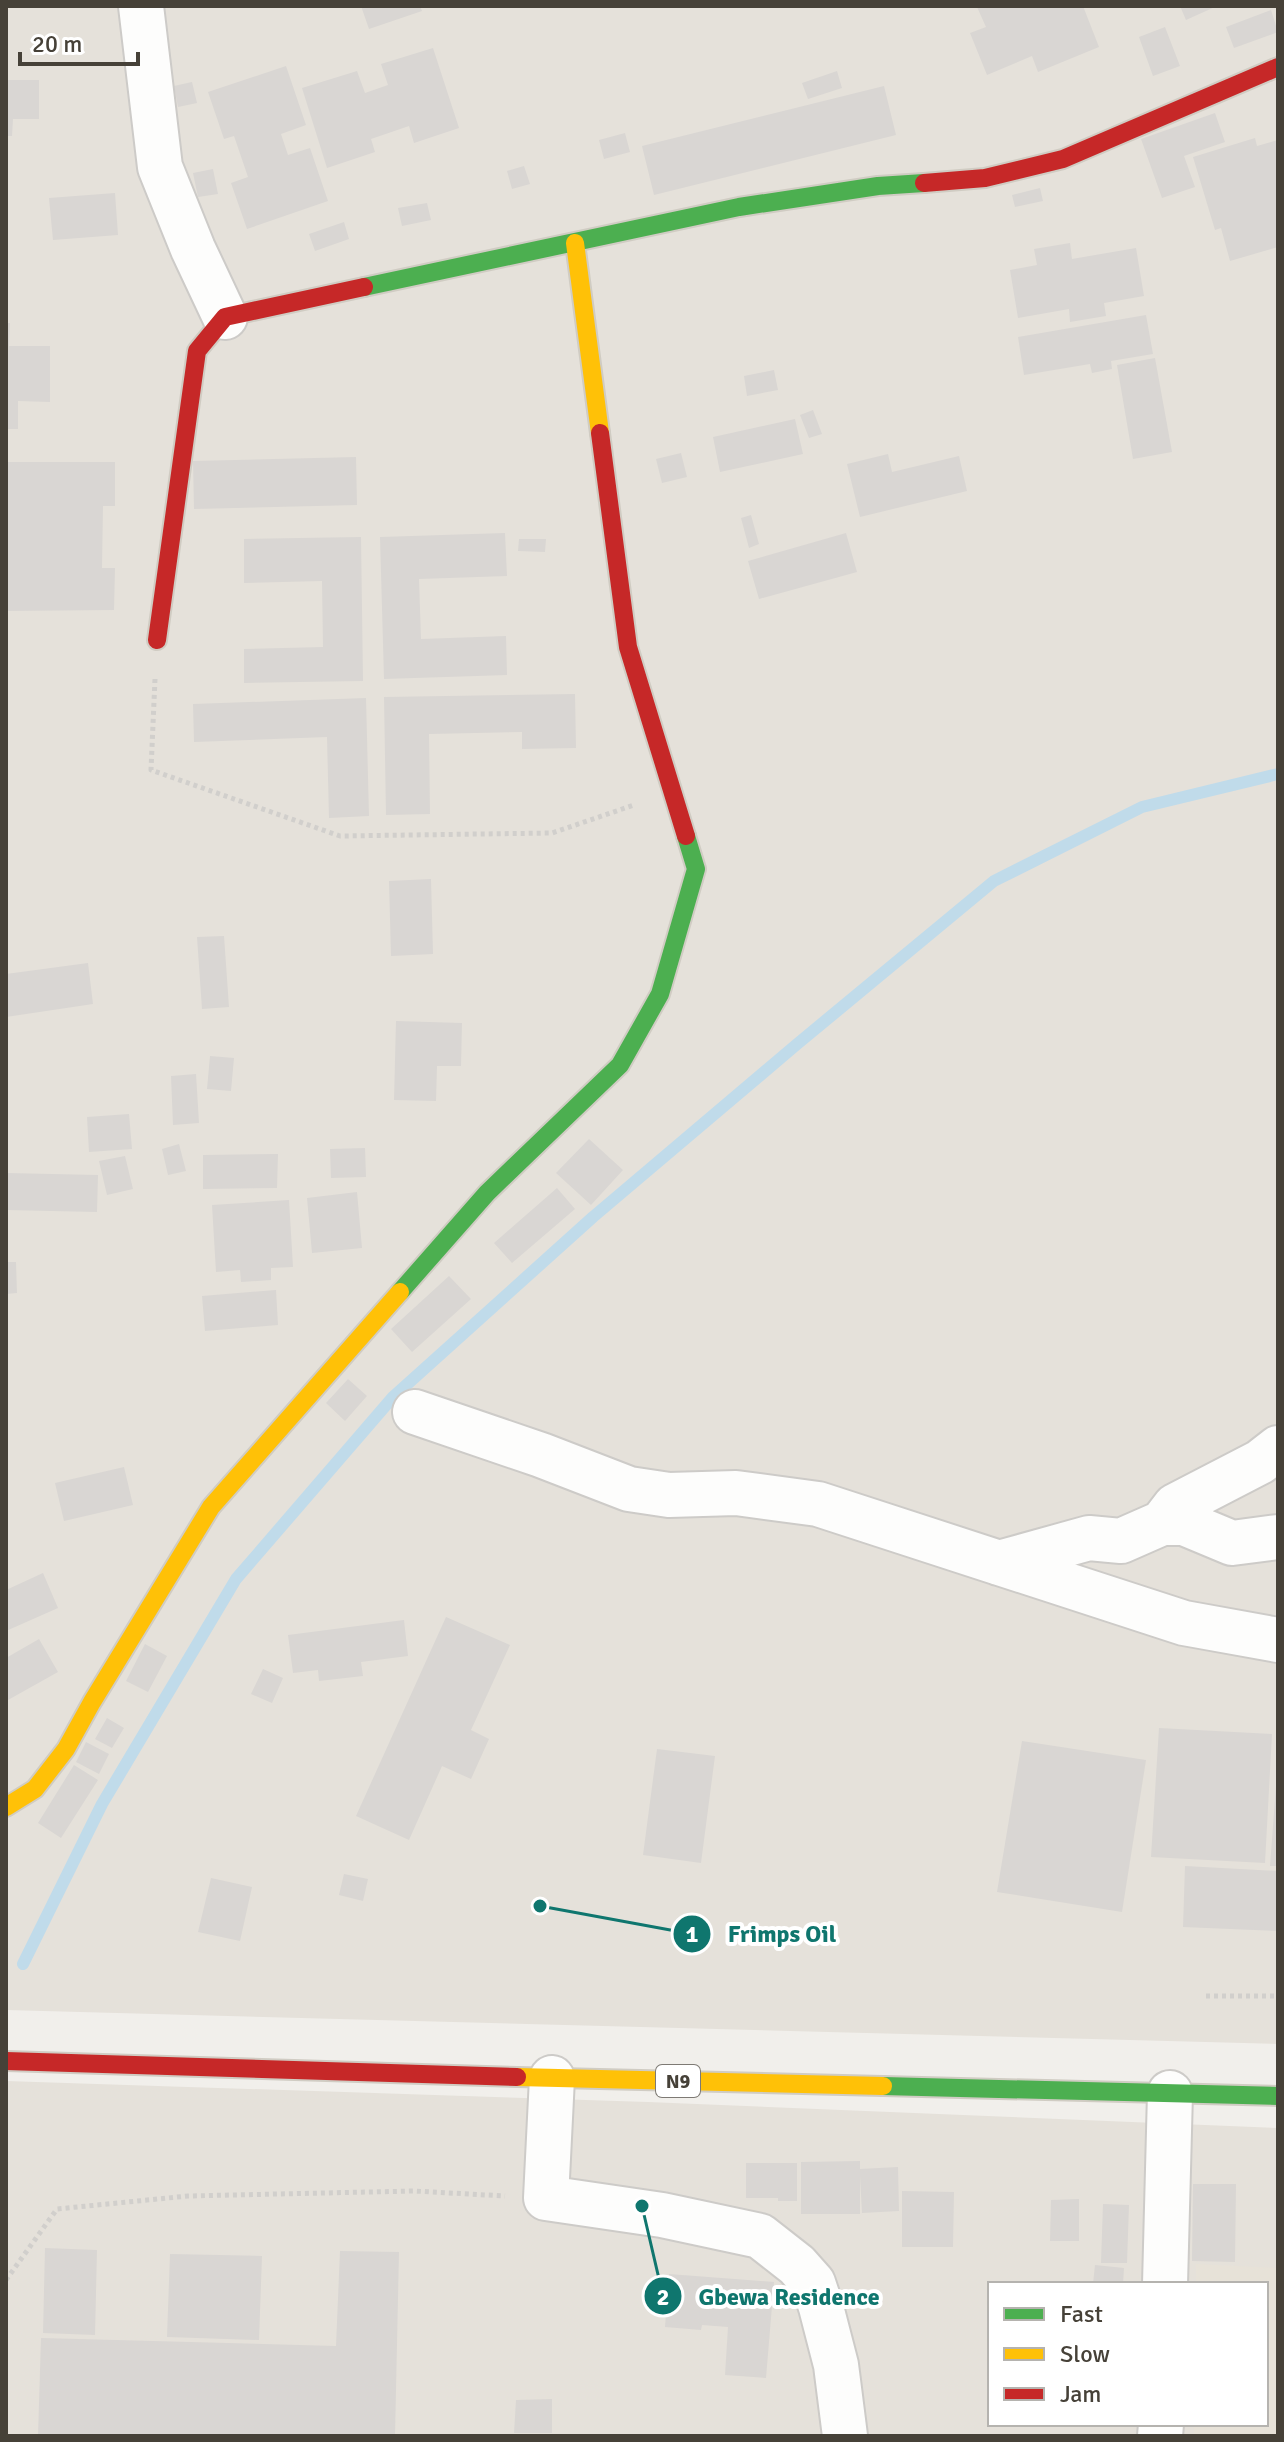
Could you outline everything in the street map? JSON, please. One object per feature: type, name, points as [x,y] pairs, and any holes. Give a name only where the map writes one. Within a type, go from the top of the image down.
[{"type":"main road","points":[[157,640],[197,351],[225,317],[739,207],[878,186],[985,178],[1063,159],[1278,67]]},
{"type":"main road","points":[[6,1807],[35,1789],[66,1749],[211,1507],[487,1193],[620,1065],[660,994],[696,869],[628,647],[575,243]]},
{"type":"main road","name":"N9","points":[[6,2061],[1278,2096]]},
{"type":"street","points":[[141,6],[160,167],[225,317]]},
{"type":"street","points":[[415,1412],[629,1489],[669,1495],[736,1493],[818,1504],[1184,1623],[1278,1640]]},
{"type":"street","points":[[1162,1523],[1175,1506],[1260,1462],[1278,1448]]},
{"type":"street","points":[[999,1563],[1089,1538],[1121,1541],[1162,1523],[1184,1523],[1232,1543],[1278,1537]]},
{"type":"street","points":[[552,2078],[546,2198],[662,2215],[760,2236],[797,2265],[813,2283],[821,2307],[836,2365],[845,2436]]},
{"type":"street","points":[[1165,2282],[1170,2093]]},
{"type":"path","points":[[157,640],[151,770],[340,836],[552,833],[672,791]]},
{"type":"path","points":[[1206,1996],[1278,1996]]},
{"type":"path","points":[[6,2280],[57,2209],[218,2195],[414,2191],[546,2198]]},
{"type":"shaded area","points":[[6,6],[1278,6],[1278,2044],[6,2010]]},
{"type":"shaded area","points":[[6,2081],[648,2102],[1278,2128],[1278,2436],[6,2436]]},
{"type":"shaded area","points":[[1196,2264],[1278,2268],[1278,2436],[1194,2436],[1194,2426],[1268,2426],[1268,2282],[1196,2282]]},
{"type":"building","points":[[361,6],[420,6],[422,11],[369,29]]},
{"type":"building","points":[[1083,6],[1099,47],[1038,72],[1032,56],[987,75],[970,33],[986,27],[977,7]]},
{"type":"building","points":[[1180,6],[1217,6],[1186,20]]},
{"type":"building","points":[[1271,10],[1278,32],[1234,48],[1226,27]]},
{"type":"building","points":[[1165,27],[1180,66],[1153,76],[1139,37]]},
{"type":"building","points":[[433,48],[459,128],[414,143],[409,126],[371,139],[375,152],[327,168],[302,88],[357,71],[365,93],[388,85],[381,64]]},
{"type":"building","points":[[286,66],[306,125],[281,134],[288,155],[310,148],[328,201],[247,229],[231,183],[248,177],[234,136],[224,139],[208,92]]},
{"type":"building","points":[[837,71],[842,88],[808,99],[802,83]]},
{"type":"building","points":[[6,80],[39,80],[39,119],[13,119],[12,136],[6,136]]},
{"type":"building","points":[[192,82],[197,103],[178,107],[174,86]]},
{"type":"building","points":[[884,86],[896,135],[654,195],[642,146]]},
{"type":"building","points":[[1215,113],[1225,142],[1184,156],[1195,187],[1162,198],[1141,139]]},
{"type":"building","points":[[625,133],[630,152],[604,159],[599,140]]},
{"type":"building","points":[[1255,138],[1257,146],[1278,140],[1278,247],[1230,261],[1221,228],[1215,230],[1193,157]]},
{"type":"building","points":[[524,166],[530,184],[512,189],[507,171]]},
{"type":"building","points":[[213,169],[218,194],[198,197],[193,173]]},
{"type":"building","points":[[1040,188],[1043,201],[1015,207],[1012,195]]},
{"type":"building","points":[[115,193],[118,235],[53,240],[49,198]]},
{"type":"building","points":[[427,203],[431,220],[402,226],[398,208]]},
{"type":"building","points":[[344,222],[349,239],[315,251],[309,234]]},
{"type":"building","points":[[1070,243],[1072,259],[1136,248],[1144,296],[1104,303],[1106,316],[1070,322],[1069,309],[1018,318],[1010,270],[1037,265],[1034,249]]},
{"type":"building","points":[[1146,315],[1153,354],[1111,361],[1112,369],[1092,373],[1090,364],[1024,375],[1018,337]]},
{"type":"building","points":[[6,323],[10,323],[9,346],[50,346],[50,402],[18,401],[18,429],[6,429]]},
{"type":"building","points":[[1155,358],[1172,452],[1133,459],[1117,365]]},
{"type":"building","points":[[774,370],[778,390],[747,396],[744,376]]},
{"type":"building","points":[[813,410],[822,434],[809,438],[800,415]]},
{"type":"building","points":[[795,419],[803,454],[720,472],[713,437]]},
{"type":"building","points":[[681,453],[687,477],[662,483],[656,459]]},
{"type":"building","points":[[888,454],[892,472],[959,456],[967,491],[860,517],[847,464]]},
{"type":"building","points":[[356,457],[357,505],[194,509],[193,461]]},
{"type":"building","points":[[6,462],[115,462],[115,506],[103,506],[102,568],[115,568],[114,610],[6,611]]},
{"type":"building","points":[[751,515],[759,544],[749,548],[741,518]]},
{"type":"building","points":[[505,533],[507,576],[419,579],[421,639],[506,636],[507,675],[384,679],[380,537]]},
{"type":"building","points":[[846,533],[857,572],[759,599],[748,561]]},
{"type":"building","points":[[361,537],[363,681],[244,683],[244,649],[323,647],[322,581],[244,583],[244,539]]},
{"type":"building","points":[[519,539],[546,539],[545,552],[518,551]]},
{"type":"building","points":[[575,694],[576,748],[522,749],[522,732],[429,734],[430,814],[386,815],[384,697]]},
{"type":"building","points":[[366,698],[369,816],[329,818],[327,737],[194,742],[193,704]]},
{"type":"building","points":[[431,879],[433,954],[391,956],[389,881]]},
{"type":"building","points":[[224,936],[229,1007],[202,1009],[197,937]]},
{"type":"building","points":[[88,963],[93,1004],[6,1017],[6,974]]},
{"type":"building","points":[[396,1021],[462,1023],[461,1066],[437,1066],[436,1101],[394,1100]]},
{"type":"building","points":[[210,1056],[234,1058],[231,1091],[207,1089]]},
{"type":"building","points":[[196,1074],[199,1123],[173,1125],[171,1076]]},
{"type":"building","points":[[129,1114],[132,1149],[89,1152],[87,1117]]},
{"type":"building","points":[[589,1139],[623,1170],[591,1205],[556,1173]]},
{"type":"building","points":[[179,1144],[186,1171],[168,1175],[162,1149]]},
{"type":"building","points":[[365,1148],[366,1177],[331,1178],[330,1149]]},
{"type":"building","points":[[278,1154],[277,1188],[203,1189],[203,1155]]},
{"type":"building","points":[[125,1156],[133,1189],[107,1195],[99,1161]]},
{"type":"building","points":[[6,1173],[98,1175],[97,1212],[6,1210]]},
{"type":"building","points":[[557,1188],[575,1209],[512,1263],[494,1243]]},
{"type":"building","points":[[357,1192],[362,1248],[312,1253],[307,1198]]},
{"type":"building","points":[[289,1200],[293,1267],[271,1268],[271,1280],[241,1282],[240,1270],[216,1272],[212,1205]]},
{"type":"building","points":[[6,1262],[16,1262],[17,1293],[6,1294]]},
{"type":"building","points":[[449,1276],[471,1299],[412,1352],[391,1329]]},
{"type":"building","points":[[276,1290],[278,1325],[205,1331],[202,1296]]},
{"type":"building","points":[[348,1379],[367,1396],[345,1421],[326,1403]]},
{"type":"building","points":[[124,1467],[133,1505],[64,1521],[55,1483]]},
{"type":"building","points":[[43,1573],[58,1608],[6,1631],[6,1590]]},
{"type":"building","points":[[446,1617],[510,1645],[471,1730],[489,1739],[471,1779],[442,1766],[409,1840],[356,1816]]},
{"type":"building","points":[[404,1620],[408,1656],[361,1662],[363,1676],[319,1681],[318,1670],[293,1673],[288,1635]]},
{"type":"building","points":[[39,1639],[58,1672],[8,1700],[6,1658]]},
{"type":"building","points":[[145,1644],[167,1656],[148,1692],[126,1681]]},
{"type":"building","points":[[263,1669],[283,1678],[272,1703],[251,1694]]},
{"type":"building","points":[[107,1718],[124,1728],[112,1748],[95,1739]]},
{"type":"building","points":[[1159,1728],[1272,1734],[1265,1863],[1151,1857]]},
{"type":"building","points":[[1022,1741],[1146,1760],[1122,1912],[997,1892]]},
{"type":"building","points":[[86,1742],[109,1754],[99,1774],[76,1762]]},
{"type":"building","points":[[657,1749],[715,1756],[701,1863],[643,1855]]},
{"type":"building","points":[[74,1765],[98,1780],[61,1838],[38,1823]]},
{"type":"building","points":[[1276,1786],[1278,1866],[1270,1866]]},
{"type":"building","points":[[1185,1866],[1278,1871],[1278,1931],[1183,1927]]},
{"type":"building","points":[[344,1874],[368,1879],[363,1901],[339,1895]]},
{"type":"building","points":[[211,1878],[252,1887],[240,1941],[198,1932]]},
{"type":"building","points":[[860,2161],[860,2169],[898,2167],[899,2211],[862,2213],[860,2176],[860,2214],[801,2214],[801,2162]]},
{"type":"building","points":[[746,2163],[797,2163],[797,2201],[746,2198]]},
{"type":"building","points":[[1193,2184],[1236,2184],[1235,2262],[1192,2261]]},
{"type":"building","points":[[902,2191],[954,2192],[953,2247],[902,2247]]},
{"type":"building","points":[[1079,2199],[1079,2241],[1050,2241],[1051,2200]]},
{"type":"building","points":[[1103,2204],[1129,2205],[1127,2263],[1101,2263]]},
{"type":"building","points":[[45,2248],[97,2250],[95,2335],[43,2333]]},
{"type":"building","points":[[340,2251],[399,2252],[395,2436],[38,2436],[41,2338],[336,2346]]},
{"type":"building","points":[[170,2254],[262,2256],[259,2340],[167,2337]]},
{"type":"building","points":[[1095,2265],[1124,2268],[1123,2282],[1093,2282]]},
{"type":"building","points":[[669,2274],[774,2282],[766,2378],[725,2375],[728,2327],[702,2325],[701,2330],[665,2327]]},
{"type":"building","points":[[552,2399],[552,2433],[514,2433],[516,2400]]},
{"type":"waterway","points":[[23,1964],[102,1804],[236,1579],[393,1397],[593,1217],[994,881],[1142,807],[1278,774]]},
{"type":"traffic: fast","points":[[364,287],[739,207],[878,186],[924,183]]},
{"type":"traffic: fast","points":[[400,1292],[487,1193],[620,1065],[660,994],[696,869],[686,836]]},
{"type":"traffic: fast","points":[[883,2086],[1278,2096]]},
{"type":"traffic: slow","points":[[575,243],[600,433]]},
{"type":"traffic: slow","points":[[6,1807],[35,1789],[66,1749],[211,1507],[400,1292]]},
{"type":"traffic: slow","points":[[517,2077],[883,2086]]},
{"type":"traffic: jam","points":[[924,183],[985,178],[1063,159],[1278,67]]},
{"type":"traffic: jam","points":[[157,640],[197,351],[225,317],[364,287]]},
{"type":"traffic: jam","points":[[600,433],[628,647],[686,836]]},
{"type":"traffic: jam","points":[[6,2061],[517,2077]]},
{"type":"place","name":"Frimps Oil","points":[[540,1906]]},
{"type":"place","name":"Gbewa Residence","points":[[642,2206]]}]
